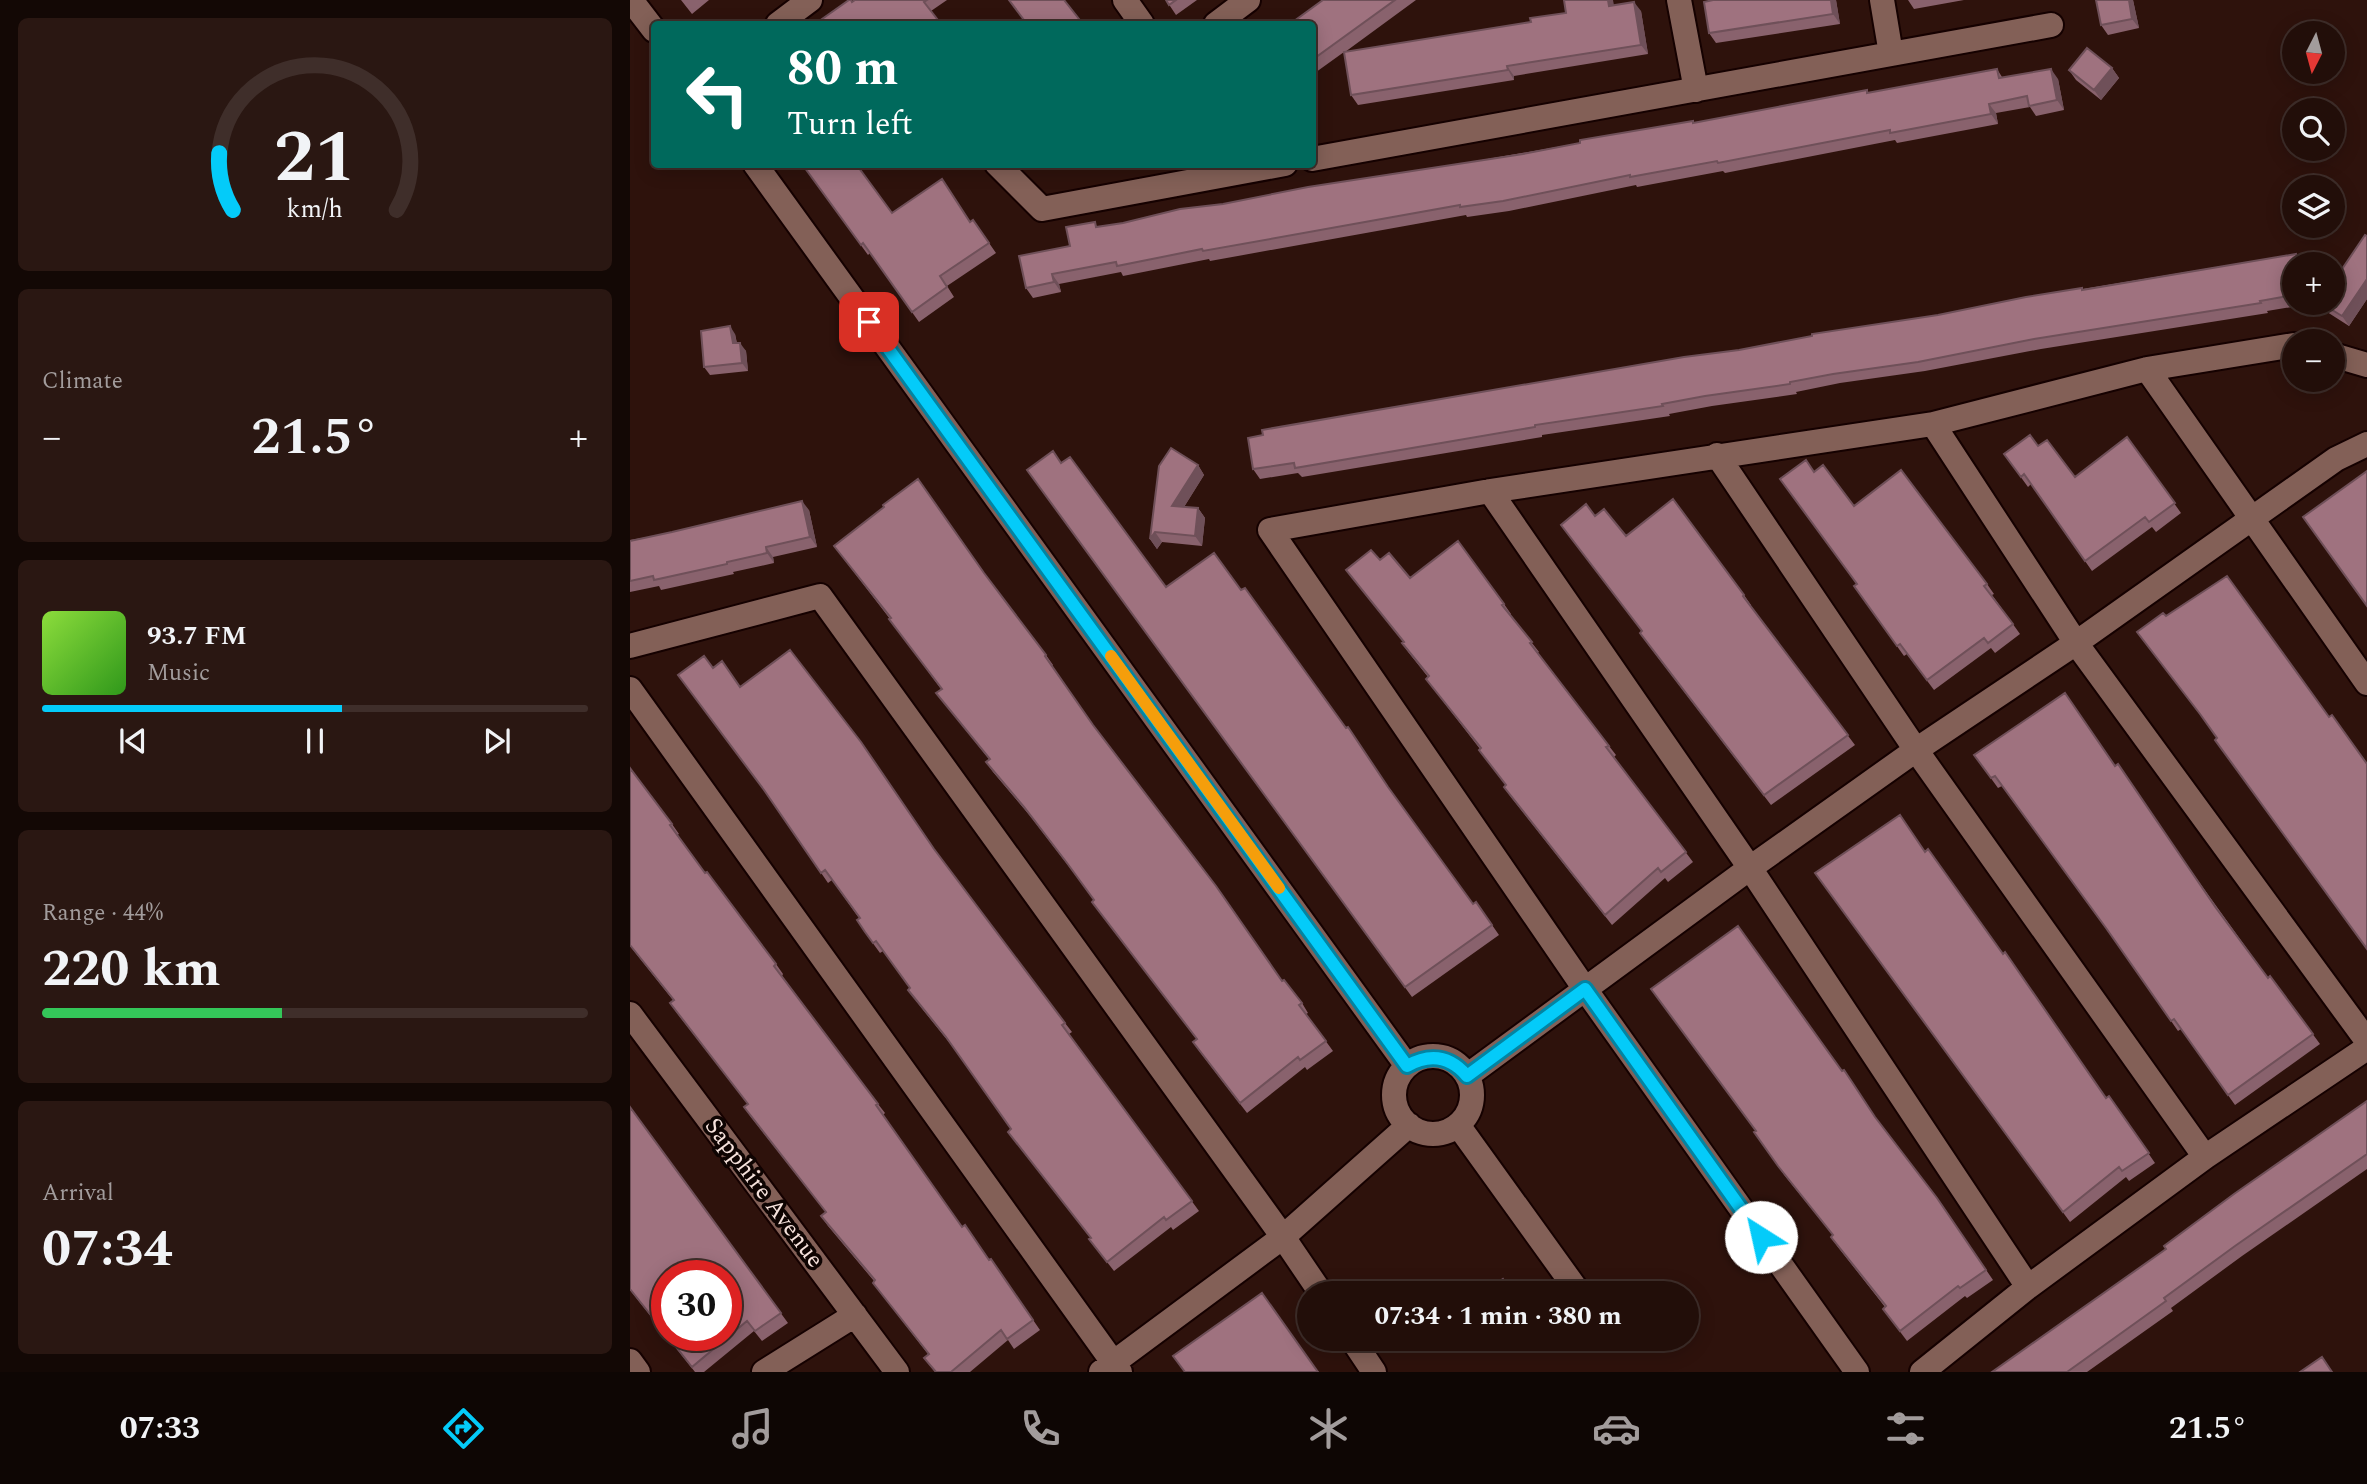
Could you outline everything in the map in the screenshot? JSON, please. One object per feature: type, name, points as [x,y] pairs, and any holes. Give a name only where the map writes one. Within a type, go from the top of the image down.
[{"type":"street","points":[[631,0],[651,26]]},
{"type":"street","points":[[782,21],[810,0]]},
{"type":"street","points":[[1125,0],[1140,21]]},
{"type":"street","points":[[1220,21],[1248,0]]},
{"type":"street","points":[[1679,0],[1696,90]]},
{"type":"street","points":[[1882,0],[1891,54]]},
{"type":"street","points":[[1316,158],[2051,25]]},
{"type":"street","points":[[758,168],[1407,1066]]},
{"type":"street","points":[[1001,168],[1042,209],[1236,169]]},
{"type":"street","points":[[1857,1372],[1585,989],[1270,530],[1490,491],[1933,424],[2147,369],[2282,347]]},
{"type":"street","points":[[2345,359],[2367,365]]},
{"type":"street","points":[[2147,369],[2367,683]]},
{"type":"street","points":[[1933,424],[2076,643],[2367,1041]]},
{"type":"street","points":[[1467,1076],[1916,750],[2076,643],[2336,459],[2367,444]]},
{"type":"street","points":[[1717,455],[1916,750],[2205,1157]]},
{"type":"street","points":[[1490,491],[1750,868],[2028,1287]]},
{"type":"street","points":[[630,646],[820,596],[1313,1281]]},
{"type":"street","points":[[630,689],[1111,1369],[1283,1237],[1409,1125]]},
{"type":"street","name":"Sapphire Avenue","points":[[630,1014],[897,1372]]},
{"type":"street","points":[[1922,1372],[2028,1287],[2205,1157],[2367,1048]]},
{"type":"street","points":[[1420,1059],[1446,1059],[1458,1066],[1467,1076],[1472,1088],[1468,1115],[1447,1132],[1419,1132],[1399,1116],[1395,1089],[1399,1076],[1407,1066],[1420,1059]]},
{"type":"street","points":[[1458,1125],[1570,1281]]},
{"type":"street","points":[[764,1372],[855,1315]]},
{"type":"street","points":[[1360,1351],[1374,1372]]},
{"type":"street","points":[[630,1361],[638,1372]]},
{"type":"building","points":[[849,0],[927,0],[924,2],[939,21],[819,21]]},
{"type":"building","points":[[1009,0],[1064,0],[1081,21],[1025,21]]},
{"type":"building","points":[[1323,0],[1395,0],[1316,57],[1316,21],[1294,21]]},
{"type":"building","points":[[1564,0],[1608,0],[1609,6],[1634,2],[1641,45],[1351,95],[1344,52],[1531,22],[1530,18],[1566,13]]},
{"type":"building","points":[[1831,0],[1833,14],[1709,33],[1704,2]]},
{"type":"building","points":[[2096,0],[2129,0],[2132,19],[2101,25]]},
{"type":"building","points":[[2087,48],[2112,68],[2094,90],[2069,70]]},
{"type":"building","points":[[1997,69],[1999,78],[2051,69],[2057,100],[2029,106],[2027,96],[1989,104],[1991,114],[1890,133],[1890,130],[1718,163],[1717,161],[1630,175],[1503,201],[1460,205],[1117,266],[1116,262],[1052,274],[1054,282],[1026,288],[1019,256],[1070,246],[1066,227],[1095,222],[1096,227],[1123,223],[1180,209],[1523,154],[1580,143],[1580,140],[1693,123]]},
{"type":"building","points":[[805,168],[859,168],[892,213],[942,179],[970,222],[973,220],[989,243],[940,276],[947,287],[912,312],[863,243],[861,245]]},
{"type":"building","points":[[2365,235],[2367,236],[2367,279],[2345,312],[2345,265]]},
{"type":"building","points":[[2282,256],[2282,297],[2260,301],[2261,303],[2034,339],[1918,362],[1833,374],[1790,384],[1705,396],[1662,404],[1663,406],[1535,425],[1295,468],[1294,463],[1253,469],[1248,438],[1263,435],[1262,430],[1684,357],[1739,350],[1812,334],[1938,315],[2026,297]]},
{"type":"building","points":[[730,326],[733,343],[740,343],[742,363],[704,367],[701,331]]},
{"type":"building","points":[[2030,435],[2038,446],[2047,440],[2075,477],[2127,437],[2175,503],[2149,522],[2145,517],[2085,561],[2024,474],[2021,477],[2004,454]]},
{"type":"building","points":[[1171,448],[1198,465],[1172,506],[1198,508],[1195,536],[1155,532],[1150,539],[1159,466]]},
{"type":"building","points":[[1053,451],[1061,463],[1070,457],[1166,587],[1214,553],[1241,590],[1245,588],[1346,728],[1348,727],[1473,904],[1476,902],[1492,925],[1405,987],[1027,470]]},
{"type":"building","points":[[1806,460],[1814,472],[1823,465],[1854,506],[1901,470],[1987,584],[1984,586],[2013,624],[1988,643],[1984,638],[1927,680],[1900,644],[1897,646],[1854,586],[1857,584],[1780,479]]},
{"type":"building","points":[[2367,471],[2367,606],[2303,517]]},
{"type":"building","points":[[918,479],[1046,655],[1093,725],[1216,886],[1282,981],[1284,980],[1302,1003],[1299,1005],[1326,1041],[1300,1060],[1298,1057],[1240,1103],[1193,1042],[1197,1039],[1092,902],[1094,900],[1067,863],[986,762],[990,759],[936,693],[942,689],[834,546]]},
{"type":"building","points":[[1673,499],[1848,735],[1764,795],[1561,525],[1586,504],[1595,516],[1604,509],[1626,536]]},
{"type":"building","points":[[802,501],[810,537],[766,547],[767,553],[727,564],[654,580],[653,576],[630,581],[630,541]]},
{"type":"building","points":[[1458,541],[1504,604],[1502,605],[1609,746],[1606,747],[1686,852],[1661,872],[1658,868],[1605,915],[1504,787],[1506,785],[1479,750],[1481,748],[1426,679],[1429,676],[1346,570],[1371,550],[1380,560],[1389,553],[1410,578]]},
{"type":"building","points":[[2227,576],[2329,717],[2332,715],[2367,764],[2367,949],[2215,740],[2217,738],[2200,714],[2137,632],[2163,613],[2166,616]]},
{"type":"building","points":[[790,650],[861,742],[934,849],[1065,1023],[1062,1025],[1192,1201],[1166,1220],[1164,1217],[1107,1262],[1008,1132],[1011,1129],[946,1037],[908,990],[910,988],[876,941],[873,943],[865,932],[857,920],[860,918],[825,870],[821,873],[764,790],[678,675],[704,656],[713,668],[722,661],[740,687]]},
{"type":"building","points":[[2065,693],[2115,766],[2118,764],[2216,908],[2313,1034],[2228,1095],[2174,1019],[2171,1021],[1995,776],[1991,778],[1974,755]]},
{"type":"building","points":[[630,768],[878,1104],[876,1105],[962,1227],[965,1225],[989,1260],[991,1259],[1033,1320],[1007,1339],[1001,1330],[951,1372],[936,1372],[924,1358],[929,1354],[873,1283],[875,1280],[821,1216],[826,1212],[744,1107],[748,1104],[670,1003],[674,1000],[630,945]]},
{"type":"building","points":[[1900,815],[1925,852],[1928,849],[2003,954],[2005,952],[2106,1098],[2109,1096],[2149,1153],[2122,1171],[2119,1167],[2063,1212],[1815,873]]},
{"type":"building","points":[[1738,926],[1842,1071],[1844,1070],[1875,1117],[1937,1198],[1986,1270],[1960,1288],[1958,1286],[1900,1331],[1883,1309],[1886,1306],[1778,1166],[1754,1132],[1756,1131],[1651,989]]},
{"type":"building","points":[[2367,1101],[2367,1154],[2235,1246],[2164,1298],[2166,1301],[2067,1372],[1992,1372],[2166,1249],[2164,1246],[2234,1194]]},
{"type":"building","points":[[630,1107],[781,1313],[755,1331],[747,1321],[742,1325],[742,1260],[651,1260],[651,1315],[630,1289]]},
{"type":"building","points":[[1262,1293],[1297,1342],[1297,1351],[1303,1351],[1318,1372],[1185,1372],[1173,1356]]},
{"type":"building","points":[[679,1351],[711,1351],[692,1367]]},
{"type":"building","points":[[2322,1357],[2332,1372],[2300,1372]]},
{"type":"slow traffic","points":[[1111,656],[1279,888]]},
{"type":"route","points":[[869,322],[1407,1066],[1420,1059],[1446,1059],[1458,1066],[1467,1076],[1585,989],[1761,1237]]}]
